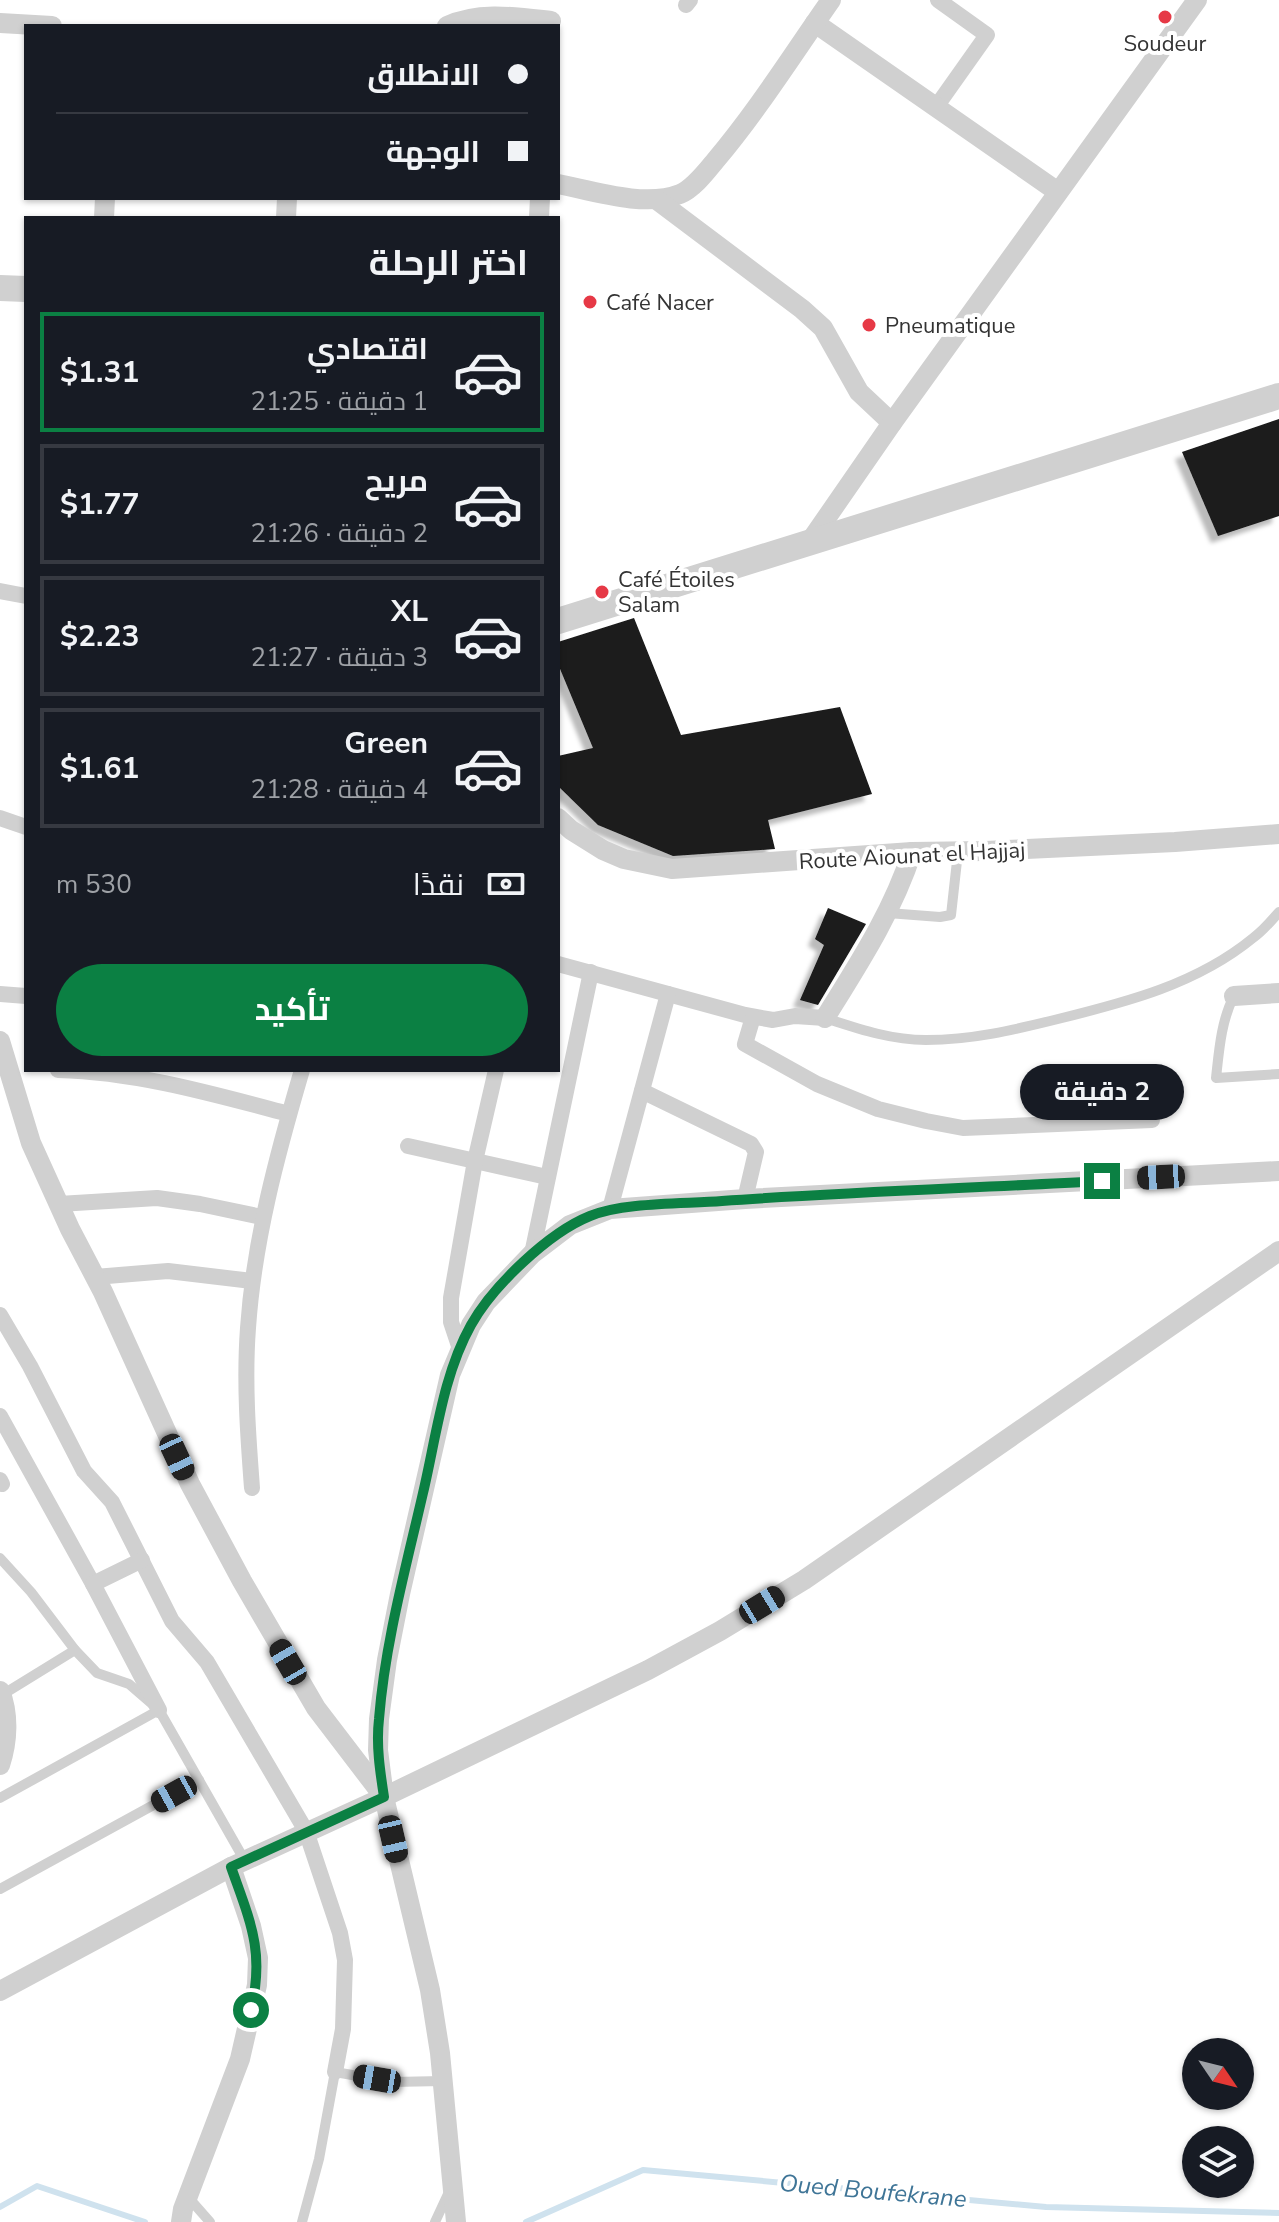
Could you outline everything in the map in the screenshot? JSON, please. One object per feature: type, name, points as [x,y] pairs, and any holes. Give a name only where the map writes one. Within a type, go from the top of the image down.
[{"type":"street","points":[[451,24],[478,16],[550,24],[555,0]]},
{"type":"street","points":[[560,184],[657,200],[682,193],[704,174],[757,106],[831,0]]},
{"type":"street","points":[[936,107],[987,35],[938,0]]},
{"type":"street","points":[[809,543],[1197,0]]},
{"type":"street","points":[[0,23],[24,24]]},
{"type":"street","points":[[815,23],[1058,192]]},
{"type":"street","points":[[657,200],[823,328],[859,392],[892,423]]},
{"type":"street","points":[[0,288],[24,289]]},
{"type":"street","points":[[560,620],[1279,396]]},
{"type":"street","points":[[0,591],[24,596]]},
{"type":"street","points":[[0,818],[24,826]]},
{"type":"street","name":"Route Aiounat el Hajjaj","points":[[560,820],[603,850],[624,859],[672,869],[912,852],[1175,842],[1279,834]]},
{"type":"street","points":[[560,964],[753,1017],[773,1020],[795,1016],[825,1018],[888,913],[902,884],[912,852]]},
{"type":"street","points":[[532,1254],[591,972]]},
{"type":"street","points":[[1234,996],[1279,993]]},
{"type":"street","points":[[0,994],[24,996]]},
{"type":"street","points":[[610,1209],[668,994]]},
{"type":"street","points":[[753,1017],[745,1044],[817,1084],[878,1109],[963,1128],[1152,1120]]},
{"type":"street","points":[[0,1041],[17,1070],[31,1143],[211,1527],[316,1708],[384,1797]]},
{"type":"street","points":[[85,1072],[175,1086],[289,1114]]},
{"type":"street","points":[[252,1488],[246,1377],[252,1281],[262,1217],[301,1072]]},
{"type":"street","points":[[460,1349],[451,1322],[451,1298],[475,1161],[496,1072]]},
{"type":"street","points":[[642,1091],[751,1144],[756,1152],[745,1199]]},
{"type":"street","points":[[408,1146],[547,1177]]},
{"type":"street","points":[[456,2222],[443,2081],[430,1990],[384,1797],[378,1734],[387,1660],[400,1594],[450,1375],[471,1325],[486,1302],[532,1254],[570,1225],[610,1209],[1279,1171]]},
{"type":"street","points":[[59,1204],[157,1198],[262,1217]]},
{"type":"street","points":[[0,1991],[238,1864],[648,1670],[720,1631],[804,1580],[1279,1251]]},
{"type":"street","points":[[95,1277],[168,1271],[252,1281]]},
{"type":"street","points":[[0,1315],[84,1471],[112,1502],[172,1621],[207,1662],[306,1831],[340,1933],[345,1960],[343,2029],[335,2072]]},
{"type":"street","points":[[0,1416],[159,1710]]},
{"type":"street","points":[[93,1584],[142,1560]]},
{"type":"street","points":[[0,1765],[6,1734],[6,1714],[1,1693]]},
{"type":"street","points":[[184,2209],[240,2059],[257,1985],[258,1958],[238,1864]]},
{"type":"lane","points":[[888,913],[951,915],[958,852]]},
{"type":"lane","points":[[825,1018],[892,1037],[925,1040],[1000,1033],[1105,1007],[1184,981],[1254,938],[1279,912]]},
{"type":"lane","points":[[1234,996],[1229,1006],[1216,1078],[1279,1074]]},
{"type":"lane","points":[[0,1558],[97,1673],[129,1684],[159,1710],[199,1780],[238,1864]]},
{"type":"lane","points":[[1,1693],[75,1650]]},
{"type":"lane","points":[[0,1798],[159,1710]]},
{"type":"lane","points":[[0,1889],[199,1780]]},
{"type":"lane","points":[[302,2222],[319,2159],[335,2072],[392,2082],[443,2081]]},
{"type":"lane","points":[[435,2222],[446,2202],[452,2181]]},
{"type":"lane","points":[[184,2209],[210,2222]]},
{"type":"building","points":[[1279,419],[1279,516],[1218,536],[1182,452]]},
{"type":"building","points":[[634,618],[681,735],[840,707],[872,794],[768,820],[775,849],[673,856],[598,825],[560,788],[560,756],[593,748],[560,669],[560,641]]},
{"type":"building","points":[[828,908],[866,924],[818,1005],[800,1000],[824,945],[815,939]]},
{"type":"waterway","name":"Oued Boufekrane","points":[[526,2222],[643,2170],[1046,2207],[1279,2213]]},
{"type":"waterway","name":"Oued Boufekrane","points":[[0,2207],[37,2186],[145,2222]]},
{"type":"place","name":"Soudeur","points":[[1165,17]]},
{"type":"place","name":"Café Nacer","points":[[590,302]]},
{"type":"place","name":"Pneumatique","points":[[869,325]]},
{"type":"place","name":"Café Étoiles Salam","points":[[602,592]]},
{"type":"route","points":[[251,2010],[257,1985],[258,1958],[231,1867],[384,1797],[378,1750],[387,1660],[450,1375],[471,1325],[486,1302],[532,1254],[570,1225],[610,1209],[1102,1181]]}]
